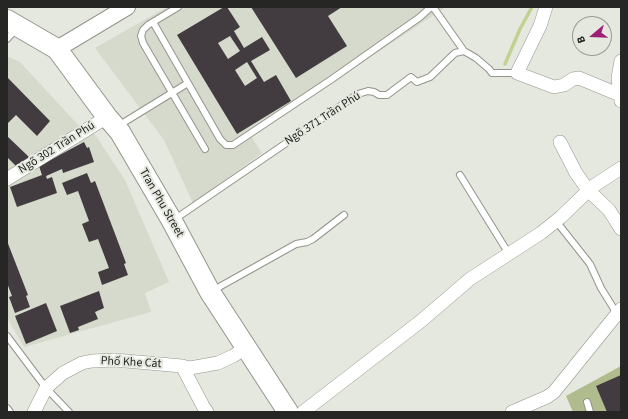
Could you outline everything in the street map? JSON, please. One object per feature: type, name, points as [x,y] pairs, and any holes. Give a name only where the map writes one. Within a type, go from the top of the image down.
[{"type":"main road","name":"Tran Phu Street","points":[[11,28],[57,49],[120,132],[172,221],[210,292],[288,412]]},
{"type":"street","points":[[57,49],[126,7]]},
{"type":"street","points":[[546,7],[540,26],[518,73],[554,87],[564,85],[579,78],[621,98]]},
{"type":"street","points":[[621,61],[618,78],[621,98]]},
{"type":"street","name":"Ngõ 302 Trần Phú","points":[[7,179],[111,122]]},
{"type":"street","points":[[560,142],[576,173],[588,190],[609,210],[620,226]]},
{"type":"street","points":[[303,412],[415,325],[470,279],[541,233],[556,221],[588,190],[621,168]]},
{"type":"street","points":[[512,412],[547,397],[554,392],[618,312]]},
{"type":"street","name":"Phố Khe Cát","points":[[34,412],[46,388],[63,374],[82,363],[115,360],[190,368],[218,363],[246,348]]},
{"type":"street","points":[[182,366],[207,412]]},
{"type":"lane","points":[[178,7],[153,22],[143,30],[141,36],[205,149]]},
{"type":"lane","points":[[153,22],[220,140],[226,144],[233,145],[332,79],[432,7],[464,51],[476,58],[492,73],[518,73]]},
{"type":"lane","name":"Ngõ 371 Trần Phú","points":[[172,221],[358,94],[368,91],[379,95],[387,95],[410,77],[417,82],[430,77],[455,53],[464,51]]},
{"type":"lane","points":[[111,122],[172,93],[188,83]]},
{"type":"lane","points":[[460,175],[509,254]]},
{"type":"lane","points":[[210,292],[296,244],[313,239],[344,215]]},
{"type":"lane","points":[[556,221],[590,264],[601,288],[614,309],[618,312]]},
{"type":"lane","points":[[7,336],[46,388],[69,412]]},
{"type":"lane","points":[[587,402],[590,412]]},
{"type":"lane","points":[[7,408],[10,412]]},
{"type":"shaded area","points":[[167,7],[446,7],[251,136],[262,153],[193,203],[164,140],[95,48]]},
{"type":"shaded area","points":[[7,56],[20,62],[81,128],[10,173],[7,170]]},
{"type":"shaded area","points":[[94,133],[125,180],[169,282],[145,293],[151,312],[24,347],[7,318],[7,187]]},
{"type":"green space","points":[[621,366],[621,412],[573,412],[566,396]]},
{"type":"building","points":[[224,7],[227,7],[240,27],[234,31],[244,48],[262,37],[270,50],[251,61],[264,82],[276,75],[291,101],[237,134],[177,35]],"holes":[[[230,36],[240,51],[228,59],[218,43]],[[247,62],[257,78],[245,86],[235,70]]]},
{"type":"building","points":[[251,7],[342,7],[328,16],[347,46],[296,78]]},
{"type":"building","points":[[7,77],[50,121],[37,136],[16,115],[7,124]]},
{"type":"building","points":[[7,136],[29,157],[17,167],[7,157]]},
{"type":"building","points":[[84,142],[87,148],[89,147],[94,162],[63,173],[62,169],[46,176],[47,179],[52,177],[57,193],[17,207],[10,187],[42,175],[39,166]]},
{"type":"building","points":[[87,173],[91,183],[95,181],[126,263],[124,264],[128,275],[102,285],[98,272],[109,268],[98,239],[89,242],[82,224],[89,221],[78,191],[67,195],[62,183]]},
{"type":"building","points":[[7,241],[28,295],[26,296],[30,307],[15,313],[9,297],[12,296],[7,283]]},
{"type":"building","points":[[99,291],[104,308],[95,312],[98,319],[78,327],[79,330],[70,333],[60,306]]},
{"type":"building","points":[[46,303],[57,331],[26,344],[15,316]]},
{"type":"building","points":[[621,375],[621,412],[607,412],[596,386]]},
{"type":"waterway","points":[[505,64],[520,29],[532,7]]}]
